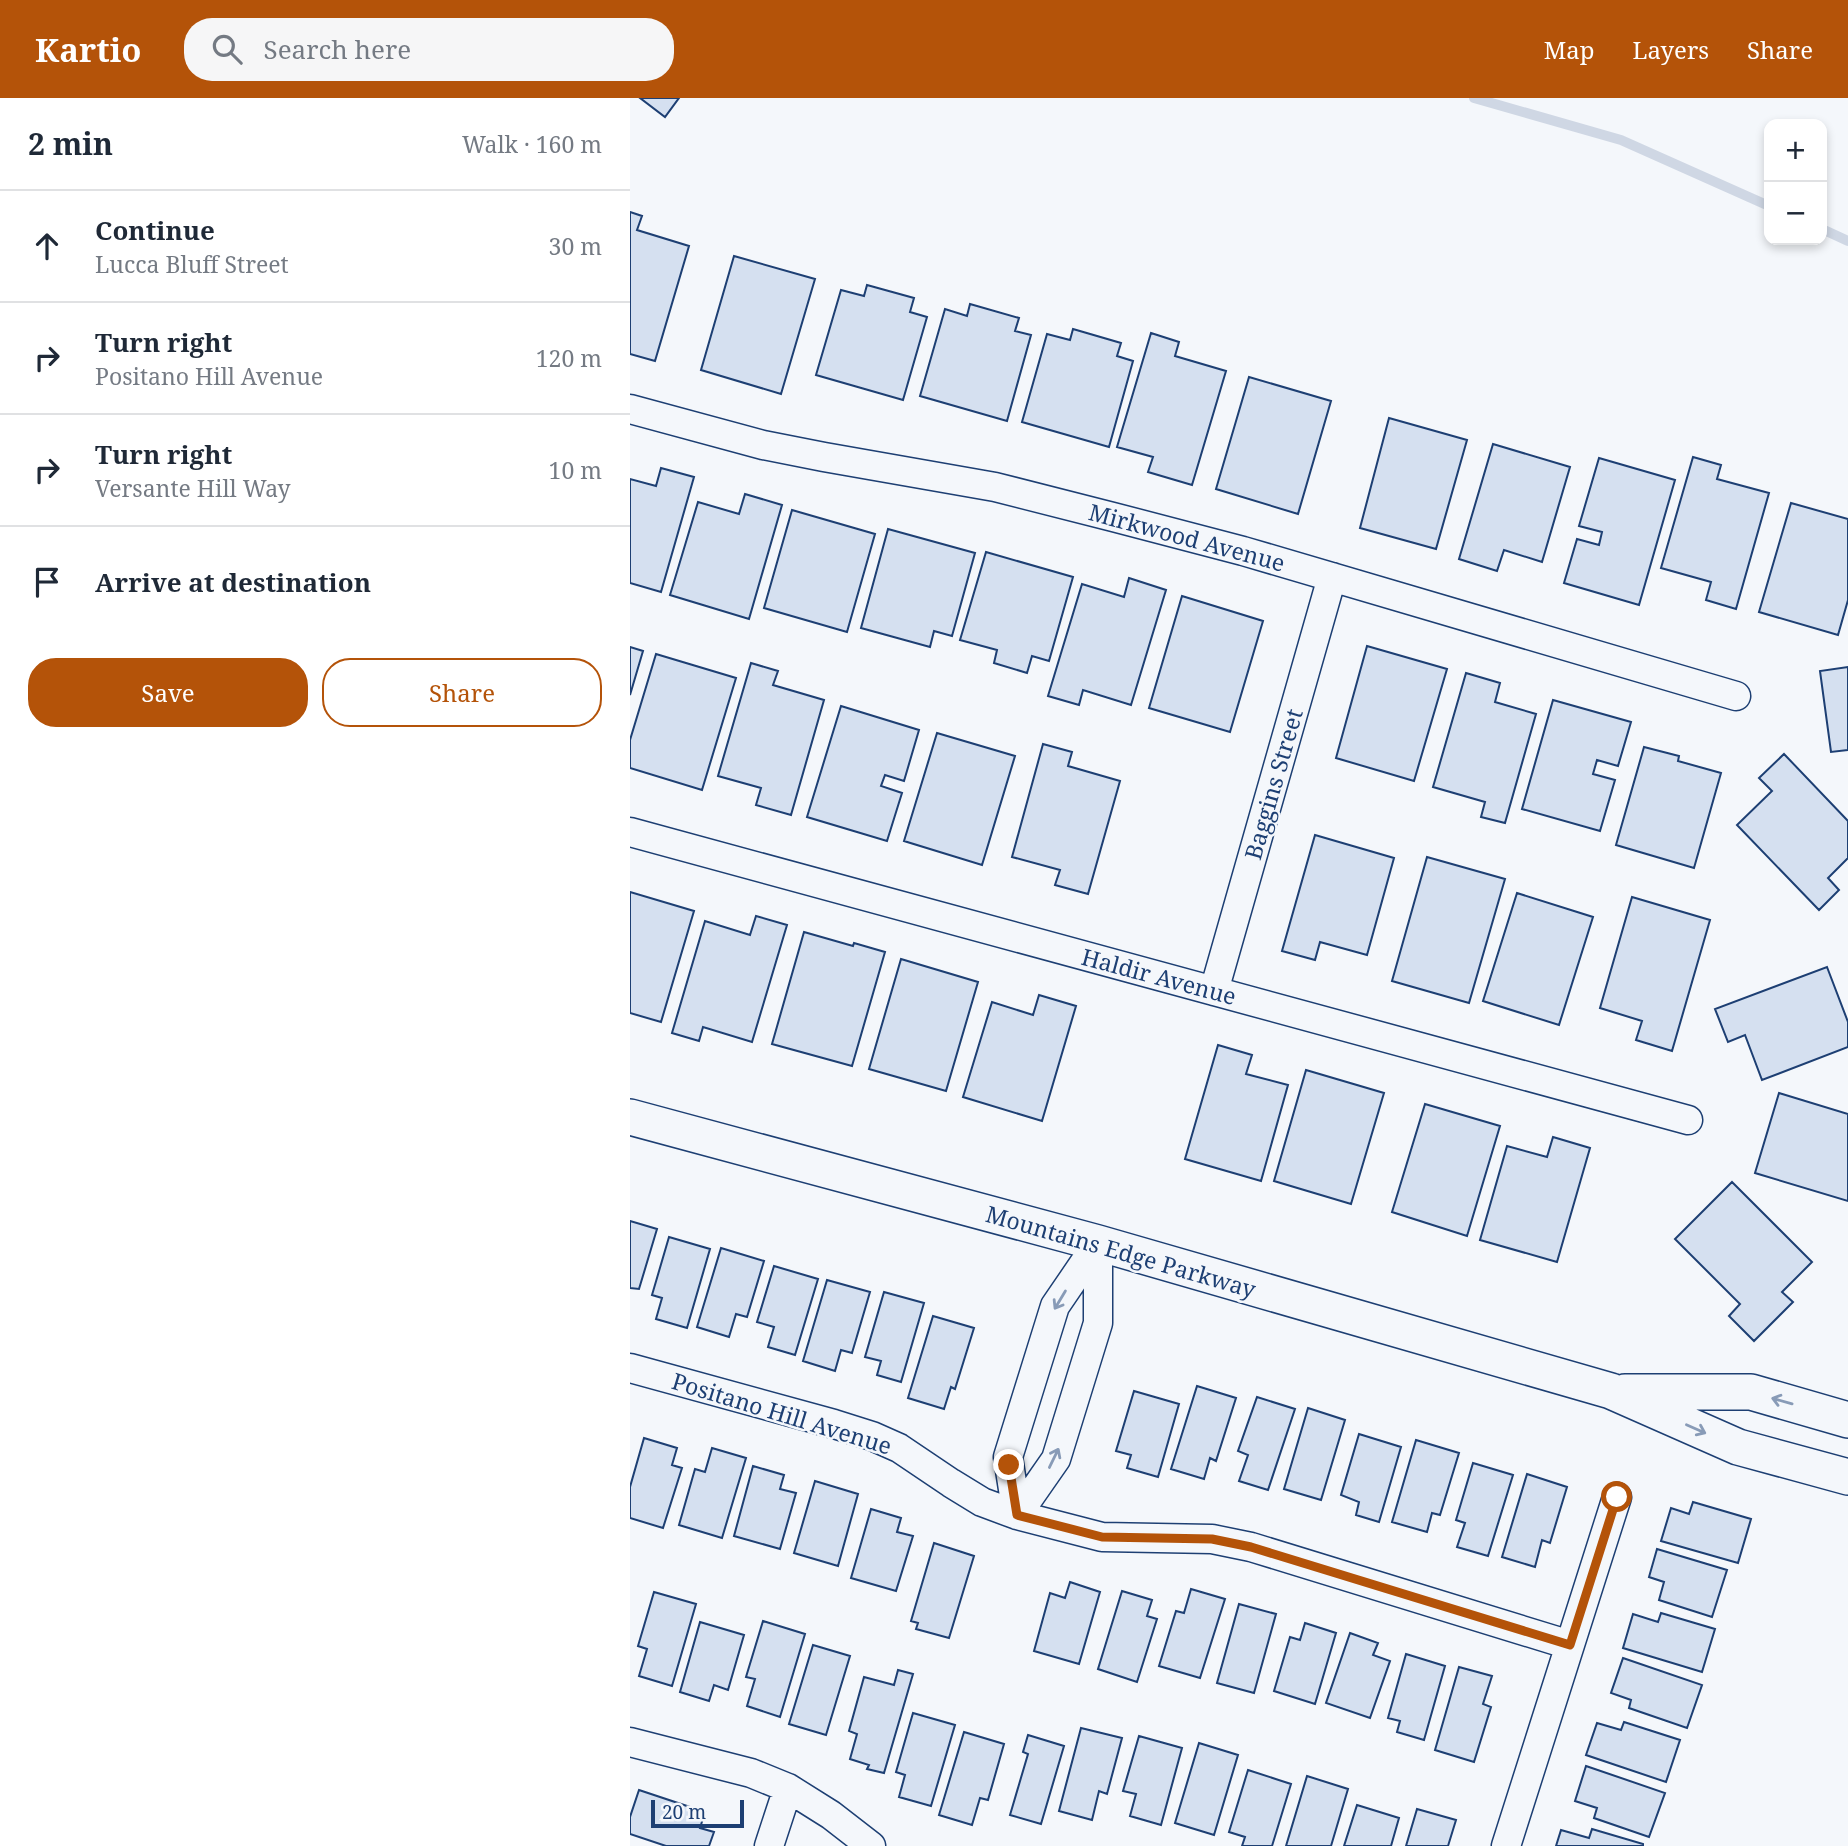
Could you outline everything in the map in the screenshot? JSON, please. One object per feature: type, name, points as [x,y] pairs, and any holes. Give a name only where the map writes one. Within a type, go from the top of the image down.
[{"type":"street","name":"Mirkwood Avenue","points":[[630,409],[764,445],[995,487],[1230,547],[1736,696]]},
{"type":"street","name":"Baggins Street","points":[[1214,991],[1332,577]]},
{"type":"street","name":"Haldir Avenue","points":[[630,832],[1688,1120]]},
{"type":"street","name":"Mountains Edge Parkway","points":[[630,1116],[1098,1243],[1611,1391],[1738,1447],[1848,1478]]},
{"type":"street","points":[[1017,1515],[1056,1459],[1098,1323],[1098,1243]]},
{"type":"street","points":[[1017,1515],[1008,1457],[1055,1306],[1098,1243]]},
{"type":"street","name":"Positano Hill Avenue","points":[[630,1368],[872,1436],[899,1448],[982,1502],[1017,1515],[1102,1537],[1212,1539],[1251,1547],[1570,1645]]},
{"type":"street","name":"Mountains Edge Parkway","points":[[1611,1391],[1751,1392],[1848,1420]]},
{"type":"street","points":[[1506,1846],[1617,1497]]},
{"type":"street","points":[[630,1742],[751,1773],[788,1788],[831,1815],[871,1846]]},
{"type":"street","points":[[769,1846],[788,1788]]},
{"type":"building","points":[[640,98],[679,98],[665,117]]},
{"type":"building","points":[[630,212],[642,216],[637,230],[689,246],[655,361],[630,354]]},
{"type":"building","points":[[734,256],[815,279],[781,394],[701,370]]},
{"type":"building","points":[[867,285],[914,298],[910,312],[927,317],[903,400],[816,375],[841,290],[864,296]]},
{"type":"building","points":[[970,304],[1019,318],[1015,331],[1031,335],[1007,421],[920,396],[945,309],[967,316]]},
{"type":"building","points":[[1073,329],[1121,343],[1117,356],[1133,361],[1109,447],[1022,422],[1047,334],[1070,340]]},
{"type":"building","points":[[1151,333],[1179,342],[1175,356],[1226,371],[1192,485],[1148,472],[1153,457],[1117,447]]},
{"type":"building","points":[[1249,377],[1331,401],[1298,514],[1216,489]]},
{"type":"building","points":[[1389,418],[1467,440],[1436,549],[1360,528]]},
{"type":"building","points":[[1493,444],[1570,467],[1542,562],[1504,550],[1497,571],[1459,559]]},
{"type":"building","points":[[1693,457],[1721,465],[1717,479],[1769,493],[1736,609],[1706,600],[1711,582],[1661,568]]},
{"type":"building","points":[[1599,458],[1675,480],[1639,605],[1564,583],[1577,539],[1599,545],[1602,532],[1579,526]]},
{"type":"building","points":[[661,468],[694,477],[661,592],[630,583],[630,479],[656,486]]},
{"type":"building","points":[[745,494],[782,505],[749,619],[670,595],[698,502],[739,514]]},
{"type":"building","points":[[1791,503],[1848,519],[1848,600],[1838,635],[1759,612]]},
{"type":"building","points":[[792,510],[875,534],[847,632],[764,608]]},
{"type":"building","points":[[888,529],[975,553],[952,636],[934,631],[930,647],[861,628]]},
{"type":"building","points":[[986,552],[1073,577],[1049,661],[1032,656],[1027,673],[994,663],[997,650],[960,640]]},
{"type":"building","points":[[1129,578],[1166,590],[1131,705],[1083,690],[1079,705],[1048,696],[1082,584],[1124,597]]},
{"type":"building","points":[[1182,596],[1263,621],[1230,732],[1149,708]]},
{"type":"building","points":[[1367,646],[1447,669],[1414,781],[1336,758]]},
{"type":"building","points":[[630,647],[643,651],[630,695]]},
{"type":"building","points":[[656,654],[736,678],[702,790],[630,768],[630,740]]},
{"type":"building","points":[[751,663],[778,671],[773,685],[824,700],[791,815],[756,805],[761,788],[718,776]]},
{"type":"building","points":[[1848,667],[1848,750],[1831,752],[1820,671]]},
{"type":"building","points":[[1466,673],[1500,683],[1495,702],[1536,714],[1505,823],[1481,817],[1485,802],[1433,787]]},
{"type":"building","points":[[1553,700],[1631,722],[1618,766],[1597,760],[1593,774],[1615,780],[1600,831],[1522,809]]},
{"type":"building","points":[[841,706],[919,730],[904,781],[885,775],[881,786],[902,793],[887,841],[807,817]]},
{"type":"building","points":[[937,733],[1015,756],[982,865],[904,841]]},
{"type":"building","points":[[1043,744],[1072,752],[1068,766],[1120,781],[1088,894],[1055,885],[1060,870],[1012,857]]},
{"type":"building","points":[[1644,747],[1679,756],[1678,761],[1721,773],[1694,868],[1616,845]]},
{"type":"building","points":[[1784,754],[1848,821],[1848,858],[1828,878],[1839,890],[1819,910],[1737,825],[1772,791],[1759,778]]},
{"type":"building","points":[[1315,835],[1394,858],[1367,955],[1320,942],[1315,960],[1282,951]]},
{"type":"building","points":[[1427,857],[1505,879],[1469,1003],[1392,981]]},
{"type":"building","points":[[630,892],[694,911],[661,1022],[630,1013]]},
{"type":"building","points":[[1517,893],[1593,917],[1559,1025],[1483,1001]]},
{"type":"building","points":[[1632,897],[1710,920],[1672,1051],[1636,1040],[1642,1021],[1600,1008]]},
{"type":"building","points":[[756,916],[787,925],[752,1042],[703,1027],[699,1041],[672,1033],[705,921],[750,935]]},
{"type":"building","points":[[804,932],[885,952],[852,1066],[772,1044]]},
{"type":"building","points":[[901,959],[978,982],[946,1091],[869,1069]]},
{"type":"building","points":[[1827,967],[1848,1022],[1848,1047],[1762,1080],[1745,1035],[1728,1042],[1715,1009]]},
{"type":"building","points":[[1039,995],[1076,1006],[1042,1121],[963,1097],[992,1002],[1033,1015]]},
{"type":"building","points":[[1218,1045],[1252,1055],[1246,1074],[1288,1085],[1261,1181],[1185,1159]]},
{"type":"building","points":[[1306,1070],[1384,1093],[1351,1204],[1274,1181]]},
{"type":"building","points":[[1779,1093],[1848,1114],[1848,1201],[1755,1173]]},
{"type":"building","points":[[1425,1104],[1500,1126],[1467,1236],[1392,1212]]},
{"type":"building","points":[[1553,1137],[1590,1148],[1557,1262],[1480,1240],[1507,1146],[1547,1157]]},
{"type":"building","points":[[1732,1182],[1812,1262],[1782,1292],[1793,1302],[1754,1341],[1729,1316],[1740,1304],[1675,1239]]},
{"type":"building","points":[[630,1221],[657,1229],[639,1289],[630,1288]]},
{"type":"building","points":[[669,1237],[710,1249],[687,1328],[656,1319],[662,1298],[652,1295]]},
{"type":"building","points":[[721,1248],[764,1261],[747,1317],[736,1314],[729,1337],[697,1327]]},
{"type":"building","points":[[774,1266],[818,1279],[795,1355],[768,1347],[774,1327],[757,1322]]},
{"type":"building","points":[[827,1280],[870,1292],[852,1353],[841,1350],[835,1371],[803,1361]]},
{"type":"building","points":[[884,1292],[924,1303],[901,1382],[877,1375],[881,1361],[865,1357]]},
{"type":"building","points":[[933,1316],[974,1328],[955,1389],[951,1387],[944,1409],[908,1398]]},
{"type":"building","points":[[1197,1386],[1236,1398],[1216,1461],[1210,1458],[1204,1479],[1171,1469]]},
{"type":"building","points":[[1134,1391],[1179,1404],[1158,1477],[1127,1468],[1131,1455],[1116,1451]]},
{"type":"building","points":[[1257,1397],[1295,1409],[1268,1490],[1239,1481],[1248,1455],[1238,1451]]},
{"type":"building","points":[[1308,1408],[1345,1420],[1321,1500],[1284,1489]]},
{"type":"building","points":[[1359,1434],[1401,1447],[1379,1522],[1356,1515],[1359,1502],[1341,1495]]},
{"type":"building","points":[[644,1438],[677,1448],[672,1465],[682,1468],[663,1528],[630,1518],[630,1487]]},
{"type":"building","points":[[1416,1440],[1459,1453],[1440,1515],[1432,1513],[1427,1532],[1392,1522]]},
{"type":"building","points":[[712,1448],[746,1458],[722,1538],[679,1525],[695,1469],[705,1472]]},
{"type":"building","points":[[1473,1463],[1513,1475],[1488,1556],[1457,1547],[1465,1523],[1456,1520]]},
{"type":"building","points":[[753,1466],[784,1475],[780,1489],[796,1493],[780,1549],[734,1536]]},
{"type":"building","points":[[1527,1474],[1567,1487],[1550,1543],[1542,1540],[1535,1567],[1502,1557]]},
{"type":"building","points":[[815,1481],[858,1494],[838,1566],[794,1553]]},
{"type":"building","points":[[1693,1502],[1751,1519],[1738,1563],[1661,1541],[1671,1508],[1689,1514]]},
{"type":"building","points":[[871,1509],[901,1518],[897,1532],[913,1536],[896,1591],[851,1578]]},
{"type":"building","points":[[934,1543],[974,1556],[949,1638],[916,1629],[918,1623],[911,1621]]},
{"type":"building","points":[[1657,1549],[1727,1570],[1712,1617],[1659,1600],[1664,1582],[1649,1577]]},
{"type":"building","points":[[1070,1582],[1100,1592],[1079,1664],[1034,1651],[1050,1593],[1065,1598]]},
{"type":"building","points":[[1191,1589],[1225,1599],[1200,1678],[1159,1666],[1176,1611],[1184,1613]]},
{"type":"building","points":[[1122,1591],[1152,1600],[1147,1616],[1157,1619],[1137,1682],[1098,1669]]},
{"type":"building","points":[[654,1592],[696,1604],[672,1686],[639,1676],[647,1649],[638,1646]]},
{"type":"building","points":[[1239,1604],[1276,1614],[1254,1693],[1217,1683]]},
{"type":"building","points":[[1661,1613],[1715,1629],[1702,1672],[1623,1648],[1633,1614],[1658,1622]]},
{"type":"building","points":[[763,1621],[805,1634],[780,1717],[747,1706],[755,1679],[746,1677]]},
{"type":"building","points":[[700,1622],[744,1635],[728,1690],[714,1685],[709,1701],[680,1692]]},
{"type":"building","points":[[1305,1623],[1336,1633],[1315,1704],[1274,1691],[1290,1637],[1300,1640]]},
{"type":"building","points":[[1350,1633],[1378,1643],[1373,1655],[1390,1661],[1370,1718],[1326,1703]]},
{"type":"building","points":[[813,1645],[850,1656],[826,1735],[789,1724]]},
{"type":"building","points":[[1406,1654],[1445,1666],[1424,1740],[1397,1732],[1400,1721],[1388,1718]]},
{"type":"building","points":[[1623,1658],[1702,1685],[1687,1728],[1629,1708],[1631,1700],[1611,1693]]},
{"type":"building","points":[[1459,1667],[1492,1676],[1483,1704],[1491,1707],[1474,1762],[1435,1750]]},
{"type":"building","points":[[898,1670],[913,1674],[884,1773],[867,1769],[869,1765],[850,1759],[857,1734],[849,1731],[864,1677],[894,1685]]},
{"type":"building","points":[[913,1713],[955,1725],[931,1806],[899,1797],[905,1775],[896,1772]]},
{"type":"building","points":[[1624,1722],[1680,1740],[1666,1782],[1586,1755],[1597,1723],[1621,1730]]},
{"type":"building","points":[[1081,1728],[1122,1738],[1107,1794],[1099,1791],[1092,1820],[1059,1811]]},
{"type":"building","points":[[964,1732],[1004,1744],[988,1800],[980,1798],[972,1825],[939,1815]]},
{"type":"building","points":[[1028,1735],[1064,1746],[1041,1824],[1010,1815],[1028,1754],[1023,1752]]},
{"type":"building","points":[[1139,1736],[1182,1748],[1161,1825],[1130,1816],[1136,1794],[1123,1791]]},
{"type":"building","points":[[1199,1743],[1238,1755],[1214,1835],[1175,1823]]},
{"type":"building","points":[[1586,1766],[1665,1793],[1649,1837],[1594,1818],[1597,1808],[1575,1801]]},
{"type":"building","points":[[1248,1770],[1291,1784],[1272,1846],[1242,1846],[1245,1837],[1229,1832]]},
{"type":"building","points":[[1307,1776],[1348,1789],[1331,1846],[1286,1846]]},
{"type":"building","points":[[639,1790],[705,1812],[700,1828],[714,1832],[709,1846],[666,1846],[630,1834],[630,1817]]},
{"type":"building","points":[[1357,1805],[1399,1818],[1391,1846],[1344,1846]]},
{"type":"building","points":[[1417,1809],[1456,1820],[1448,1846],[1406,1846]]},
{"type":"building","points":[[1592,1829],[1643,1846],[1556,1846],[1561,1830],[1589,1838]]},
{"type":"waterway","points":[[1474,98],[1621,140],[1764,204]]},
{"type":"waterway","points":[[1827,231],[1848,241]]},
{"type":"route","points":[[1009,1465],[1017,1515],[1102,1537],[1212,1539],[1251,1547],[1570,1645],[1617,1497]]}]
